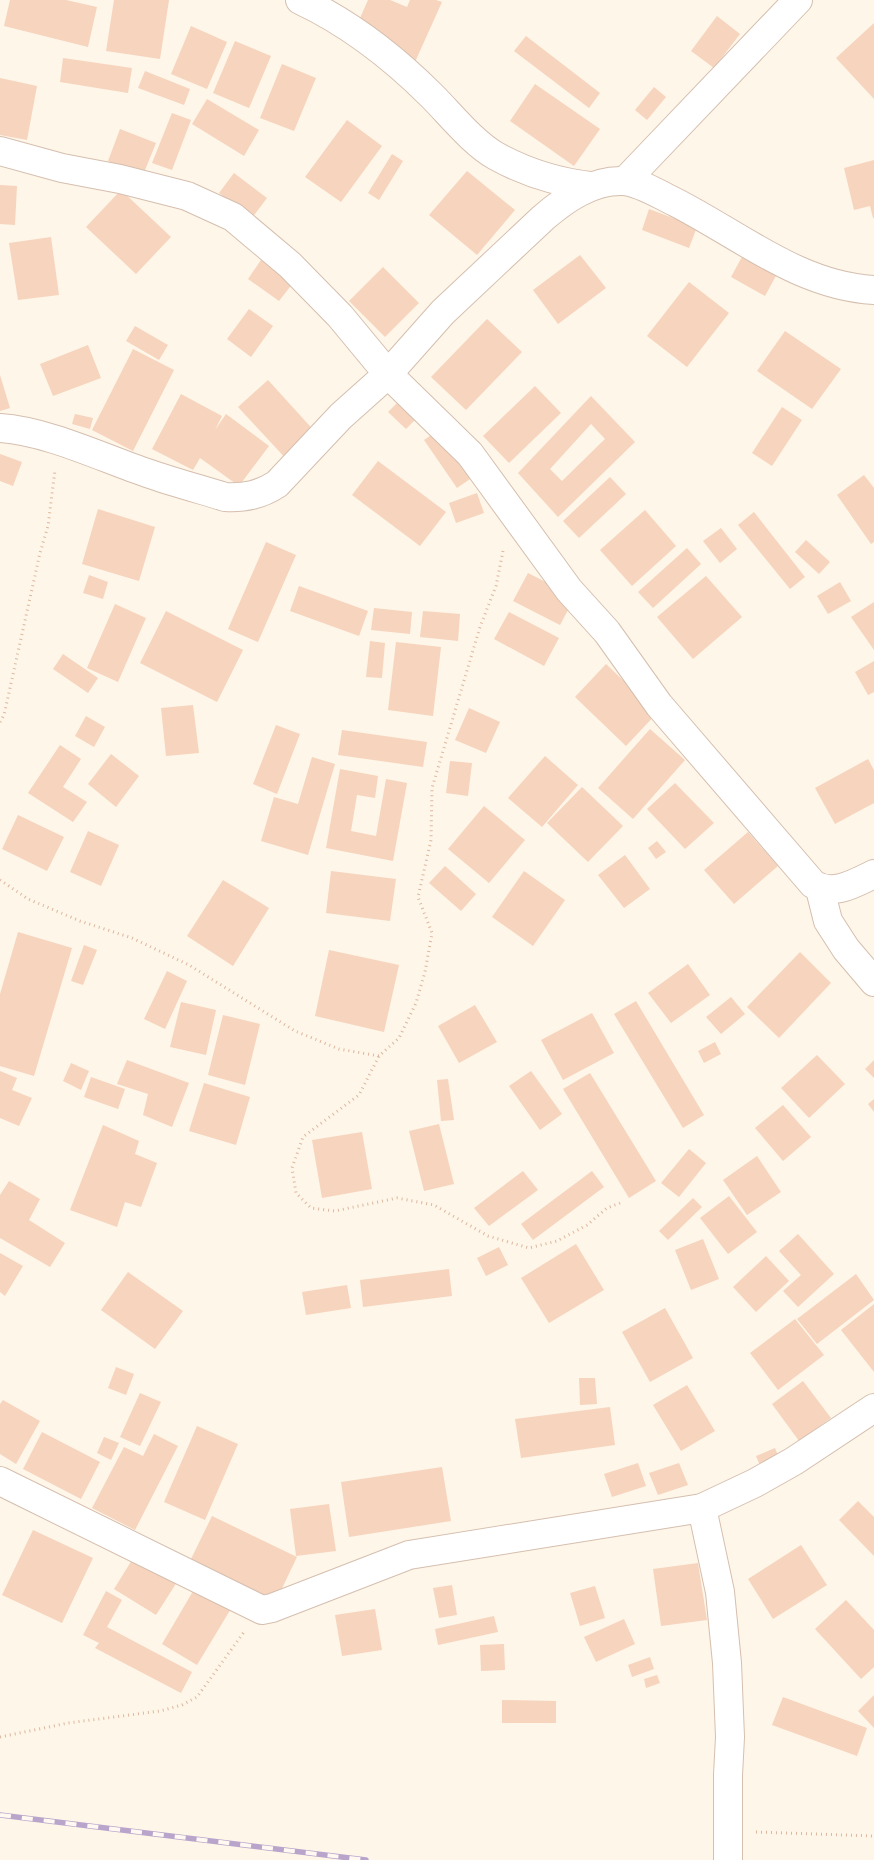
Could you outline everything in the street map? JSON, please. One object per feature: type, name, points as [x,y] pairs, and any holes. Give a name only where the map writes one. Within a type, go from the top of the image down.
[{"type":"street","points":[[300,0],[322,10],[359,34],[388,57],[495,155],[534,173],[590,186],[625,181],[652,191],[687,208],[806,276],[849,288],[874,290]]},
{"type":"street","points":[[625,181],[798,0]]},
{"type":"street","points":[[0,151],[62,168],[120,178],[186,196],[233,217],[290,264],[340,316],[388,374],[470,454],[569,590],[607,632],[659,706],[742,805],[813,884],[820,889],[840,889],[874,874]]},
{"type":"street","points":[[0,428],[61,443],[148,474],[225,497],[250,496],[263,492],[276,484],[341,416],[388,374],[443,312],[543,218],[557,205],[590,186]]},
{"type":"street","points":[[820,889],[828,921],[846,949],[874,982]]},
{"type":"street","points":[[0,1480],[262,1610],[272,1608],[409,1555],[702,1508],[755,1483],[794,1461],[874,1408]]},
{"type":"street","points":[[702,1508],[720,1592],[726,1662],[730,1737],[728,1860]]},
{"type":"path","points":[[0,722],[4,715],[48,526],[61,443]]},
{"type":"path","points":[[504,544],[496,586],[477,636],[432,788],[431,840],[418,897],[432,933],[426,972],[416,1003],[399,1038],[379,1056],[358,1095],[303,1137],[292,1168],[296,1193],[311,1208],[336,1211],[396,1198],[434,1205],[488,1236],[529,1248],[557,1241],[587,1225],[607,1208],[623,1202]]},
{"type":"path","points":[[0,880],[28,899],[80,921],[132,938],[189,965],[295,1031],[340,1049],[379,1056]]},
{"type":"path","points":[[0,1736],[68,1723],[160,1711],[182,1705],[197,1697],[262,1610]]},
{"type":"path","points":[[728,1831],[874,1836]]},
{"type":"building","points":[[10,0],[66,0],[97,7],[88,47],[4,26]]},
{"type":"building","points":[[114,0],[169,0],[160,59],[106,51]]},
{"type":"building","points":[[368,0],[390,0],[407,7],[410,0],[436,0],[442,2],[415,62],[356,27]]},
{"type":"building","points":[[717,16],[740,34],[714,68],[691,51]]},
{"type":"building","points":[[874,23],[874,99],[836,58]]},
{"type":"building","points":[[191,26],[227,42],[207,89],[171,74]]},
{"type":"building","points":[[526,36],[600,93],[589,108],[514,51]]},
{"type":"building","points":[[235,41],[271,56],[249,108],[213,93]]},
{"type":"building","points":[[63,58],[132,68],[128,93],[60,82]]},
{"type":"building","points":[[282,64],[316,78],[294,131],[260,118]]},
{"type":"building","points":[[145,71],[190,89],[184,105],[138,88]]},
{"type":"building","points":[[0,78],[37,86],[27,140],[0,135]]},
{"type":"building","points":[[535,84],[600,129],[574,166],[510,121]]},
{"type":"building","points":[[654,87],[666,97],[647,120],[635,110]]},
{"type":"building","points":[[207,99],[259,130],[244,156],[192,124]]},
{"type":"building","points":[[172,113],[191,120],[172,170],[152,163]]},
{"type":"building","points":[[347,120],[382,146],[341,202],[305,177]]},
{"type":"building","points":[[120,129],[156,143],[143,175],[108,161]]},
{"type":"building","points":[[392,154],[403,161],[379,200],[368,193]]},
{"type":"building","points":[[874,160],[873,218],[870,206],[854,210],[844,168]]},
{"type":"building","points":[[467,171],[515,210],[477,255],[429,215]]},
{"type":"building","points":[[234,173],[267,198],[252,218],[219,193]]},
{"type":"building","points":[[0,185],[17,186],[15,225],[0,224]]},
{"type":"building","points":[[121,190],[171,237],[136,274],[86,227]]},
{"type":"building","points":[[649,209],[697,227],[689,248],[642,230]]},
{"type":"building","points":[[51,237],[59,295],[18,300],[9,243]]},
{"type":"building","points":[[580,255],[606,288],[558,324],[533,290]]},
{"type":"building","points":[[743,255],[777,274],[765,296],[731,277]]},
{"type":"building","points":[[261,260],[293,283],[279,301],[248,279]]},
{"type":"building","points":[[383,267],[419,303],[385,337],[349,301]]},
{"type":"building","points":[[689,282],[729,313],[687,367],[647,336]]},
{"type":"building","points":[[249,309],[273,326],[251,357],[227,339]]},
{"type":"building","points":[[487,319],[522,352],[466,410],[431,377]]},
{"type":"building","points":[[135,326],[168,345],[159,360],[126,341]]},
{"type":"building","points":[[785,331],[841,369],[812,409],[757,371]]},
{"type":"building","points":[[88,345],[101,378],[53,396],[40,364]]},
{"type":"building","points":[[133,349],[174,370],[133,451],[92,430]]},
{"type":"building","points":[[0,375],[10,408],[0,411]]},
{"type":"building","points":[[268,380],[318,435],[289,462],[238,407]]},
{"type":"building","points":[[535,386],[561,413],[509,463],[483,436]]},
{"type":"building","points":[[181,394],[222,416],[215,430],[226,414],[269,446],[239,486],[200,458],[193,470],[152,449]]},
{"type":"building","points":[[406,394],[423,412],[406,429],[388,412]]},
{"type":"building","points":[[591,396],[635,442],[558,517],[518,473]],"holes":[[[591,424],[605,439],[562,481],[550,469]]]},
{"type":"building","points":[[782,407],[802,420],[772,466],[752,453]]},
{"type":"building","points":[[75,414],[93,418],[90,429],[72,424]]},
{"type":"building","points":[[440,429],[473,477],[457,488],[424,440]]},
{"type":"building","points":[[0,454],[22,462],[13,486],[0,481]]},
{"type":"building","points":[[378,461],[446,512],[420,546],[352,495]]},
{"type":"building","points":[[864,475],[874,488],[874,542],[871,544],[837,495]]},
{"type":"building","points":[[610,477],[626,494],[579,538],[563,521]]},
{"type":"building","points":[[477,493],[484,513],[456,523],[449,503]]},
{"type":"building","points":[[98,509],[155,527],[139,581],[82,564]]},
{"type":"building","points":[[645,510],[676,546],[632,586],[600,550]]},
{"type":"building","points":[[754,512],[805,577],[790,589],[738,525]]},
{"type":"building","points":[[721,528],[737,549],[720,563],[703,541]]},
{"type":"building","points":[[806,540],[830,562],[819,574],[795,552]]},
{"type":"building","points":[[266,542],[296,555],[258,642],[228,629]]},
{"type":"building","points":[[687,548],[701,564],[653,608],[638,592]]},
{"type":"building","points":[[528,573],[575,597],[560,625],[513,601]]},
{"type":"building","points":[[89,575],[108,582],[103,599],[83,593]]},
{"type":"building","points":[[706,576],[742,617],[693,659],[657,617]]},
{"type":"building","points":[[840,582],[851,601],[828,614],[817,596]]},
{"type":"building","points":[[299,586],[368,611],[359,636],[290,611]]},
{"type":"building","points":[[874,602],[874,650],[851,617]]},
{"type":"building","points":[[115,604],[146,618],[118,682],[87,668]]},
{"type":"building","points":[[374,608],[412,612],[410,634],[371,630]]},
{"type":"building","points":[[166,611],[243,650],[217,702],[140,663]]},
{"type":"building","points":[[423,611],[460,614],[458,641],[420,637]]},
{"type":"building","points":[[509,612],[559,638],[544,666],[494,639]]},
{"type":"building","points":[[370,641],[385,643],[382,678],[366,677]]},
{"type":"building","points":[[396,642],[441,647],[433,716],[388,710]]},
{"type":"building","points":[[63,654],[98,678],[88,693],[53,669]]},
{"type":"building","points":[[874,661],[874,692],[868,695],[855,672]]},
{"type":"building","points":[[606,664],[657,713],[626,746],[575,697]]},
{"type":"building","points":[[193,705],[199,753],[166,756],[161,708]]},
{"type":"building","points":[[469,708],[500,722],[486,753],[455,740]]},
{"type":"building","points":[[86,716],[105,727],[94,747],[75,736]]},
{"type":"building","points":[[276,725],[300,734],[277,794],[253,784]]},
{"type":"building","points":[[650,729],[685,760],[633,819],[598,788]]},
{"type":"building","points":[[342,730],[427,742],[423,767],[338,755]]},
{"type":"building","points":[[60,745],[81,759],[63,787],[87,802],[73,822],[28,793]]},
{"type":"building","points":[[111,754],[139,776],[116,807],[88,784]]},
{"type":"building","points":[[545,756],[578,785],[542,827],[508,798]]},
{"type":"building","points":[[312,757],[335,764],[308,855],[261,841],[274,797],[298,804]]},
{"type":"building","points":[[868,759],[874,770],[874,803],[835,824],[815,788]]},
{"type":"building","points":[[450,761],[472,763],[468,796],[446,793]]},
{"type":"building","points":[[340,769],[378,776],[375,798],[357,795],[351,831],[376,836],[386,779],[407,783],[393,861],[326,848]]},
{"type":"building","points":[[675,783],[714,823],[685,849],[647,809]]},
{"type":"building","points":[[582,787],[623,826],[588,862],[547,823]]},
{"type":"building","points":[[484,806],[525,840],[489,883],[448,849]]},
{"type":"building","points":[[18,815],[64,837],[47,871],[2,849]]},
{"type":"building","points":[[88,831],[119,845],[101,886],[70,872]]},
{"type":"building","points":[[748,832],[778,866],[734,904],[704,870]]},
{"type":"building","points":[[657,841],[666,852],[656,859],[648,848]]},
{"type":"building","points":[[625,855],[650,889],[624,908],[598,875]]},
{"type":"building","points":[[445,866],[476,894],[461,911],[429,883]]},
{"type":"building","points":[[331,871],[396,879],[390,921],[326,913]]},
{"type":"building","points":[[524,871],[565,900],[533,946],[492,917]]},
{"type":"building","points":[[223,880],[269,908],[233,966],[187,936]]},
{"type":"building","points":[[18,932],[72,948],[34,1076],[0,1066],[0,994]]},
{"type":"building","points":[[84,945],[97,950],[83,985],[71,981]]},
{"type":"building","points":[[329,950],[399,965],[384,1032],[315,1016]]},
{"type":"building","points":[[800,952],[831,983],[779,1038],[747,1007]]},
{"type":"building","points":[[688,964],[710,995],[671,1023],[648,993]]},
{"type":"building","points":[[167,971],[187,981],[165,1029],[144,1019]]},
{"type":"building","points":[[731,997],[745,1014],[721,1034],[706,1017]]},
{"type":"building","points":[[636,1001],[704,1115],[683,1128],[614,1014]]},
{"type":"building","points":[[181,1002],[216,1010],[206,1055],[170,1047]]},
{"type":"building","points":[[475,1005],[497,1042],[459,1063],[438,1026]]},
{"type":"building","points":[[592,1013],[614,1053],[563,1080],[541,1040]]},
{"type":"building","points":[[223,1015],[260,1024],[245,1085],[208,1075]]},
{"type":"building","points":[[715,1042],[721,1054],[704,1063],[698,1051]]},
{"type":"building","points":[[817,1055],[845,1084],[809,1118],[781,1088]]},
{"type":"building","points":[[127,1060],[189,1083],[172,1127],[143,1115],[148,1094],[117,1084]]},
{"type":"building","points":[[874,1060],[874,1078],[865,1069]]},
{"type":"building","points":[[71,1063],[89,1071],[81,1090],[63,1081]]},
{"type":"building","points":[[0,1071],[17,1078],[12,1090],[32,1098],[19,1126],[0,1118]]},
{"type":"building","points":[[531,1071],[562,1114],[540,1130],[509,1086]]},
{"type":"building","points":[[590,1073],[656,1181],[629,1198],[563,1089]]},
{"type":"building","points":[[91,1077],[125,1089],[118,1109],[84,1097]]},
{"type":"building","points":[[448,1079],[454,1120],[441,1121],[437,1080]]},
{"type":"building","points":[[204,1083],[250,1097],[236,1145],[189,1131]]},
{"type":"building","points":[[874,1099],[874,1112],[868,1104]]},
{"type":"building","points":[[783,1105],[811,1137],[783,1161],[755,1128]]},
{"type":"building","points":[[439,1124],[454,1184],[424,1191],[409,1131]]},
{"type":"building","points":[[103,1125],[139,1141],[135,1154],[157,1163],[141,1207],[125,1202],[117,1227],[70,1210]]},
{"type":"building","points":[[362,1132],[372,1189],[322,1198],[312,1140]]},
{"type":"building","points":[[689,1149],[706,1163],[679,1197],[661,1183]]},
{"type":"building","points":[[757,1156],[781,1192],[747,1215],[723,1180]]},
{"type":"building","points":[[523,1171],[538,1190],[489,1226],[474,1208]]},
{"type":"building","points":[[592,1171],[604,1187],[533,1240],[521,1224]]},
{"type":"building","points":[[9,1181],[40,1199],[29,1220],[65,1243],[50,1267],[0,1238],[0,1195]]},
{"type":"building","points":[[729,1196],[757,1232],[728,1254],[700,1218]]},
{"type":"building","points":[[693,1198],[702,1207],[668,1240],[659,1231]]},
{"type":"building","points":[[798,1234],[834,1274],[798,1307],[783,1291],[801,1275],[779,1251]]},
{"type":"building","points":[[703,1239],[719,1279],[691,1290],[675,1250]]},
{"type":"building","points":[[576,1244],[604,1290],[549,1323],[521,1278]]},
{"type":"building","points":[[499,1247],[508,1265],[486,1276],[477,1258]]},
{"type":"building","points":[[0,1253],[23,1266],[5,1296],[0,1292]]},
{"type":"building","points":[[766,1256],[789,1281],[756,1312],[733,1287]]},
{"type":"building","points":[[449,1269],[452,1296],[363,1307],[360,1280]]},
{"type":"building","points":[[128,1272],[183,1311],[155,1349],[101,1310]]},
{"type":"building","points":[[856,1274],[874,1300],[817,1344],[797,1319]]},
{"type":"building","points":[[347,1285],[351,1308],[306,1315],[302,1292]]},
{"type":"building","points":[[874,1304],[874,1372],[841,1330]]},
{"type":"building","points":[[665,1308],[693,1358],[650,1382],[622,1332]]},
{"type":"building","points":[[795,1319],[824,1355],[778,1390],[750,1353]]},
{"type":"building","points":[[116,1367],[134,1374],[126,1395],[108,1388]]},
{"type":"building","points":[[579,1378],[595,1378],[597,1404],[580,1405]]},
{"type":"building","points":[[803,1381],[831,1418],[799,1441],[772,1404]]},
{"type":"building","points":[[687,1385],[715,1431],[681,1451],[653,1405]]},
{"type":"building","points":[[140,1393],[161,1402],[140,1446],[120,1437]]},
{"type":"building","points":[[3,1400],[40,1421],[16,1464],[0,1454],[0,1404]]},
{"type":"building","points":[[610,1407],[615,1445],[521,1458],[515,1419]]},
{"type":"building","points":[[197,1426],[238,1444],[205,1520],[164,1502]]},
{"type":"building","points":[[42,1432],[100,1462],[81,1499],[23,1469]]},
{"type":"building","points":[[154,1434],[178,1446],[135,1530],[92,1508],[124,1447],[143,1456]]},
{"type":"building","points":[[104,1437],[119,1443],[111,1460],[97,1453]]},
{"type":"building","points":[[775,1448],[780,1461],[761,1468],[756,1456]]},
{"type":"building","points":[[638,1463],[646,1486],[612,1497],[604,1474]]},
{"type":"building","points":[[679,1463],[688,1485],[658,1495],[649,1473]]},
{"type":"building","points":[[442,1467],[451,1521],[349,1537],[341,1482]]},
{"type":"building","points":[[858,1501],[874,1517],[874,1556],[839,1520]]},
{"type":"building","points":[[329,1504],[336,1551],[296,1556],[290,1509]]},
{"type":"building","points":[[212,1516],[297,1557],[276,1601],[191,1559]]},
{"type":"building","points":[[33,1530],[93,1558],[62,1623],[2,1595]]},
{"type":"building","points":[[801,1545],[827,1585],[773,1619],[748,1579]]},
{"type":"building","points":[[135,1555],[177,1582],[156,1615],[114,1589]]},
{"type":"building","points":[[698,1563],[707,1620],[661,1626],[653,1569]]},
{"type":"building","points":[[452,1585],[457,1615],[439,1618],[433,1588]]},
{"type":"building","points":[[196,1586],[232,1607],[197,1665],[162,1644]]},
{"type":"building","points":[[595,1586],[605,1618],[580,1626],[570,1593]]},
{"type":"building","points":[[106,1591],[122,1600],[107,1627],[192,1672],[181,1693],[95,1648],[99,1643],[83,1635]]},
{"type":"building","points":[[846,1600],[874,1630],[874,1667],[861,1679],[815,1629]]},
{"type":"building","points":[[375,1609],[382,1650],[342,1656],[335,1615]]},
{"type":"building","points":[[494,1616],[498,1632],[438,1645],[435,1629]]},
{"type":"building","points":[[624,1619],[635,1644],[596,1662],[584,1637]]},
{"type":"building","points":[[504,1644],[505,1670],[481,1671],[480,1645]]},
{"type":"building","points":[[650,1657],[654,1669],[632,1677],[628,1665]]},
{"type":"building","points":[[657,1675],[660,1683],[646,1688],[644,1679]]},
{"type":"building","points":[[874,1695],[874,1728],[858,1711]]},
{"type":"building","points":[[783,1697],[867,1728],[857,1756],[772,1725]]},
{"type":"building","points":[[502,1700],[556,1701],[556,1723],[502,1723]]},
{"type":"railway","points":[[0,1815],[366,1860]]}]
